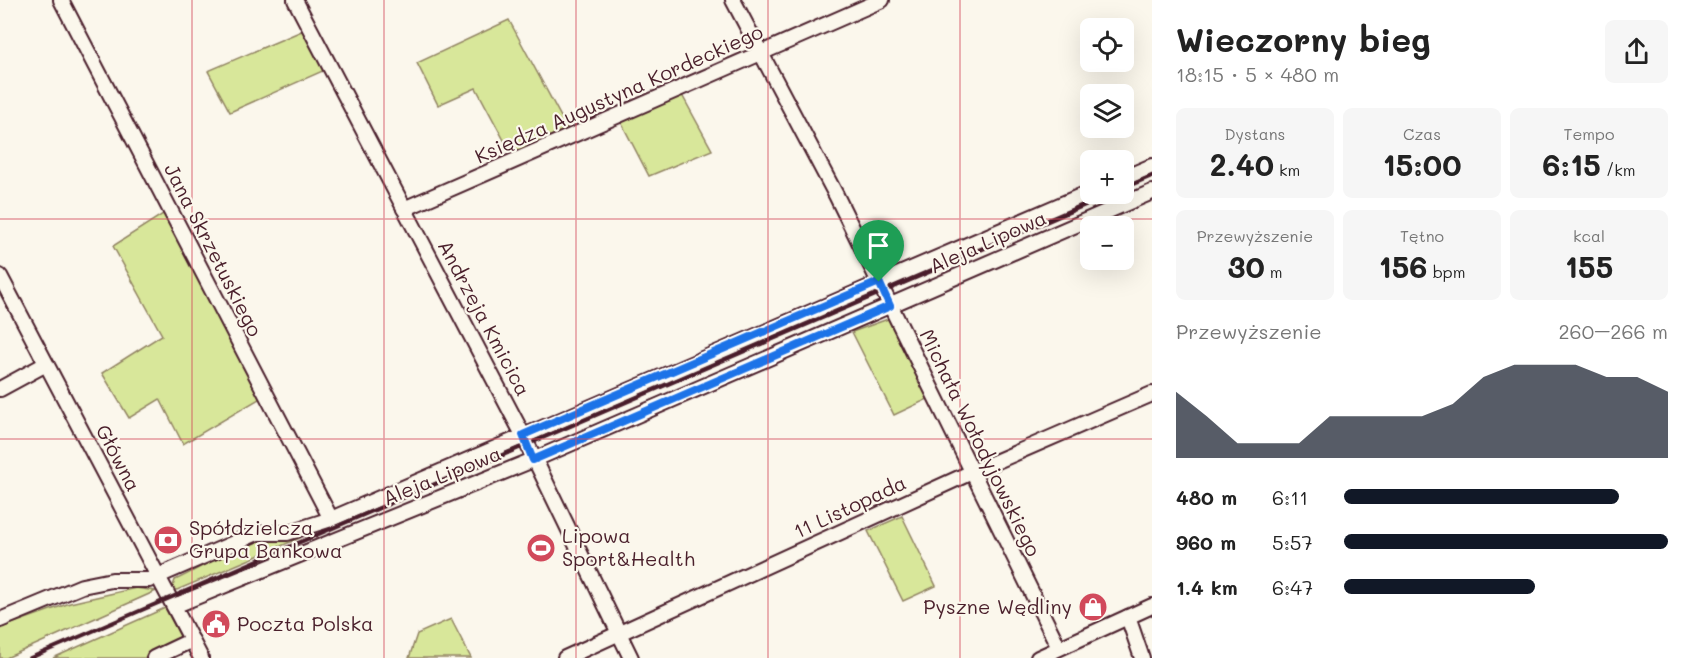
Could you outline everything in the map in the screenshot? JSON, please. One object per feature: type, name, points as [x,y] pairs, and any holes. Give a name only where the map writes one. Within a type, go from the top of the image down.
[{"type":"street","name":"Jana Skrzetuskiego","points":[[61,0],[331,519]]},
{"type":"street","name":"Andrzeja Kmicica","points":[[295,0],[523,435],[533,460],[632,658]]},
{"type":"street","name":"Michała Wołodyjowskiego","points":[[733,0],[879,282],[1059,648]]},
{"type":"street","name":"Księdza Augustyna Kordeckiego","points":[[404,209],[882,0]]},
{"type":"street","points":[[1134,174],[1152,166]]},
{"type":"street","name":"Aleja Lipowa","points":[[174,606],[533,460],[1152,192]]},
{"type":"street","name":"Aleja Lipowa","points":[[0,620],[91,584],[158,577],[257,533],[287,533],[331,519],[1080,196]]},
{"type":"street","name":"Główna","points":[[0,276],[201,658]]},
{"type":"street","points":[[0,389],[46,364]]},
{"type":"street","name":"11 Listopada","points":[[565,658],[972,472],[1152,394]]},
{"type":"street","points":[[1039,658],[1152,606]]},
{"type":"street","points":[[1128,617],[1142,658]]},
{"type":"street","points":[[154,658],[192,640]]},
{"type":"green space","points":[[509,20],[569,132],[513,157],[476,88],[438,105],[417,63]]},
{"type":"green space","points":[[304,30],[325,70],[230,112],[208,71]]},
{"type":"green space","points":[[682,95],[712,150],[649,176],[621,122]]},
{"type":"green space","points":[[166,212],[264,396],[183,444],[160,399],[129,418],[102,373],[162,335],[113,246]]},
{"type":"green space","points":[[888,319],[928,399],[894,415],[852,332]]},
{"type":"green space","points":[[902,516],[936,586],[903,601],[868,531]]},
{"type":"green space","points":[[296,536],[300,538],[177,590],[172,589],[175,580],[245,545],[271,537]]},
{"type":"green space","points":[[136,588],[156,591],[6,658],[0,658],[0,628],[70,603]]},
{"type":"green space","points":[[165,608],[182,640],[144,658],[53,658]]},
{"type":"green space","points":[[451,619],[471,658],[409,658],[417,634]]},
{"type":"railway","points":[[1134,184],[1152,176]]},
{"type":"railway","points":[[30,658],[1088,204]]},
{"type":"place","name":"Spółdzielcza Grupa Bankowa","points":[[168,540]]},
{"type":"place","name":"Lipowa Sport&Health","points":[[541,548]]},
{"type":"place","name":"Pyszne Wędliny","points":[[1093,607]]},
{"type":"place","name":"Poczta Polska","points":[[216,624]]},
{"type":"route","points":[[879,282],[890,306],[533,460],[523,435],[879,282]]}]
